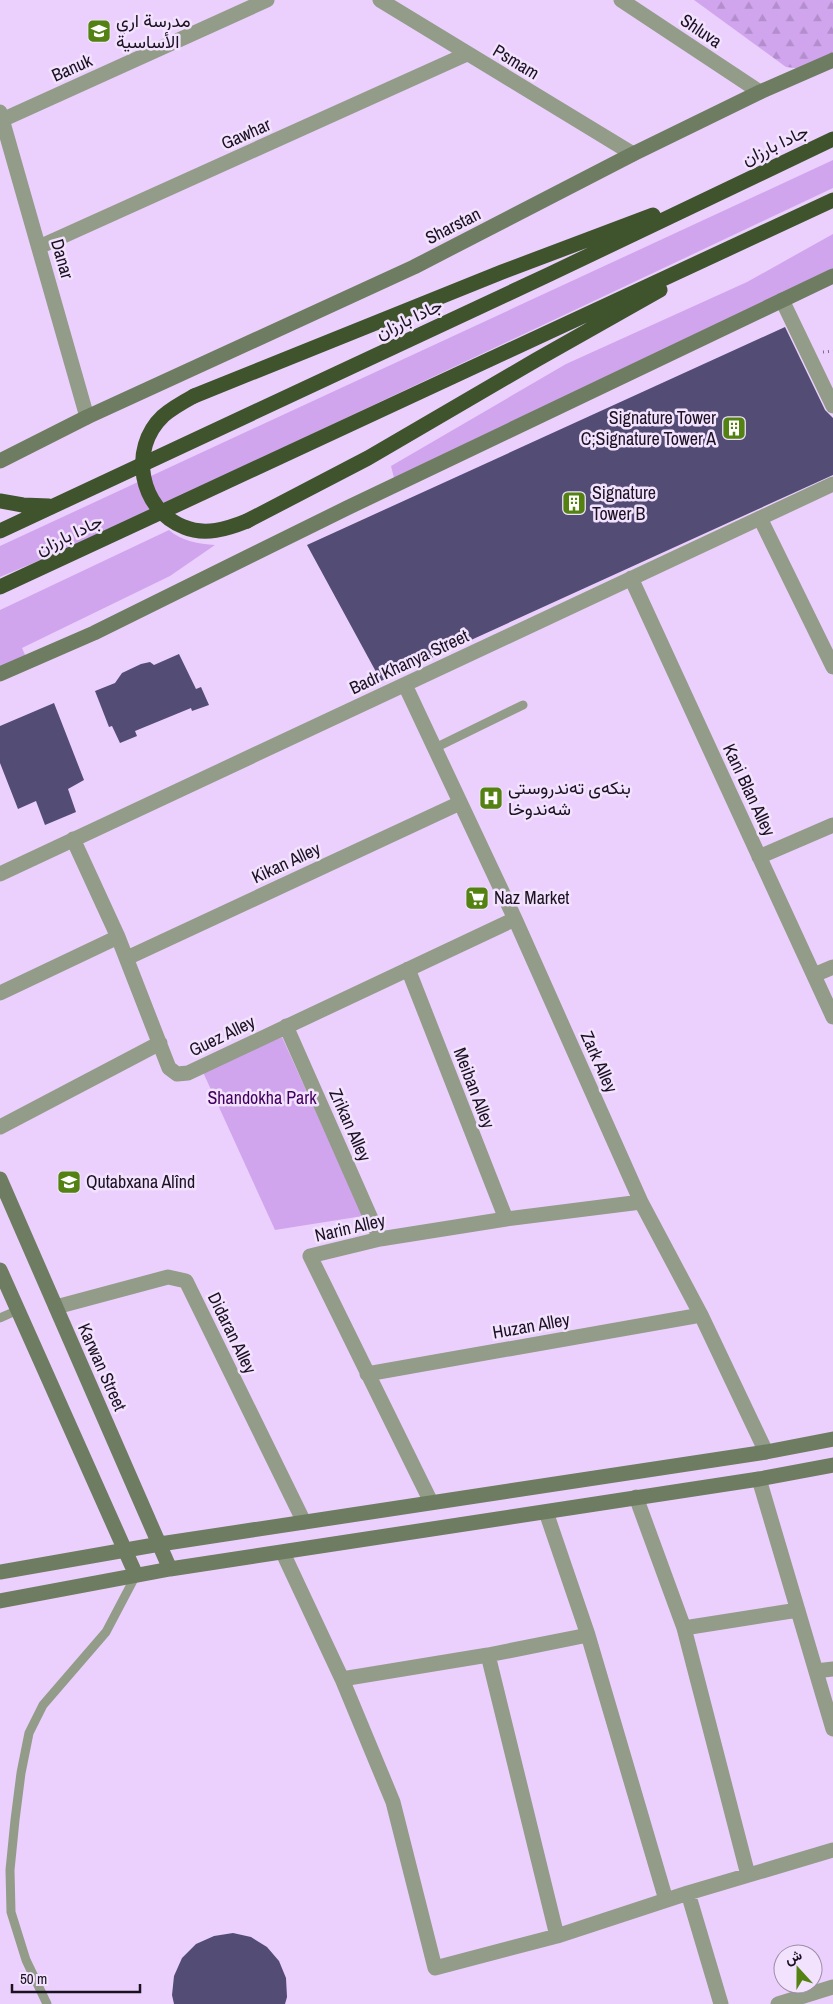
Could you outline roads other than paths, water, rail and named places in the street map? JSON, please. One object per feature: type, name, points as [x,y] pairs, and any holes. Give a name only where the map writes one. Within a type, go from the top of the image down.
[{"type":"highway","name":"جادا بارزان","points":[[0,531],[564,268],[833,139]]},
{"type":"highway","points":[[743,181],[502,272],[194,396],[177,405],[161,417],[149,434],[142,457],[143,478],[151,499],[164,515],[184,528],[208,532],[230,528],[368,458],[536,360],[769,230]]},
{"type":"highway","name":"جادا بارزان","points":[[0,587],[833,200]]},
{"type":"highway","points":[[0,501],[23,505],[53,506]]},
{"type":"main road","name":"Sharstan","points":[[0,461],[87,417],[414,267],[633,154],[760,92],[833,60]]},
{"type":"main road","points":[[0,674],[94,633],[347,508],[833,276]]},
{"type":"main road","name":"Karwan Street","points":[[0,1179],[170,1569]]},
{"type":"main road","points":[[0,1270],[136,1575]]},
{"type":"main road","points":[[0,1572],[160,1544],[766,1452],[833,1439]]},
{"type":"main road","points":[[0,1600],[170,1569],[759,1479],[833,1465]]},
{"type":"street","name":"Banuk","points":[[1,116],[267,0]]},
{"type":"street","name":"Psmam","points":[[380,0],[633,154]]},
{"type":"street","name":"Shluva","points":[[621,0],[760,92]]},
{"type":"street","name":"Gawhar","points":[[40,247],[467,54]]},
{"type":"street","name":"Danar","points":[[1,116],[40,247],[87,417]]},
{"type":"street","points":[[782,300],[833,406]]},
{"type":"street","name":"Badr Khanya Street","points":[[0,874],[833,484]]},
{"type":"street","points":[[760,518],[833,667]]},
{"type":"street","name":"Kani Blan Alley","points":[[630,578],[833,1017]]},
{"type":"street","name":"Zark Alley","points":[[405,685],[515,919],[641,1202],[701,1315],[766,1452]]},
{"type":"street","name":"Kikan Alley","points":[[127,958],[460,803]]},
{"type":"street","points":[[759,857],[833,825]]},
{"type":"street","name":"Guez Alley","points":[[73,839],[127,958],[169,1068],[177,1074],[188,1073],[515,919]]},
{"type":"street","points":[[0,994],[118,937]]},
{"type":"street","points":[[814,975],[833,967]]},
{"type":"street","name":"Meiban Alley","points":[[408,969],[506,1219]]},
{"type":"street","name":"Zrikan Alley","points":[[286,1026],[380,1239]]},
{"type":"street","points":[[0,1127],[160,1043]]},
{"type":"street","name":"Narin Alley","points":[[432,1502],[310,1256],[380,1239],[506,1219],[641,1202]]},
{"type":"street","name":"Didaran Alley","points":[[56,1307],[168,1277],[186,1281],[304,1522]]},
{"type":"street","name":"Huzan Alley","points":[[368,1374],[701,1315]]},
{"type":"street","points":[[759,1479],[833,1729]]},
{"type":"street","points":[[636,1498],[684,1628],[748,1875]]},
{"type":"street","points":[[546,1512],[588,1635],[666,1900]]},
{"type":"street","points":[[283,1553],[342,1679],[393,1802],[435,1968],[557,1936],[688,1893],[833,1850]]},
{"type":"street","points":[[684,1628],[798,1610]]},
{"type":"street","points":[[342,1679],[488,1655],[588,1635]]},
{"type":"street","points":[[488,1655],[557,1936]]},
{"type":"street","points":[[816,1671],[833,1669]]},
{"type":"street","points":[[688,1893],[721,2004]]},
{"type":"street","points":[[778,2004],[833,1987]]},
{"type":"lane","points":[[435,748],[523,705]]},
{"type":"lane","points":[[0,1318],[18,1310]]},
{"type":"lane","points":[[47,2004],[26,1960],[11,1912],[10,1870],[14,1828],[21,1773],[29,1733],[42,1705],[106,1632],[136,1575]]},
{"type":"place","name":"مدرسة اري الأساسية","points":[[99,31]]},
{"type":"place","name":"Signature Tower C;Signature Tower A","points":[[734,428]]},
{"type":"place","name":"Signature Tower B","points":[[574,503]]},
{"type":"place","name":"بنکەی تەندروستی شەندوخا","points":[[491,798]]},
{"type":"place","name":"Naz Market","points":[[477,898]]},
{"type":"place","name":"Qutabxana Alînd","points":[[69,1182]]},
{"type":"park label","name":"Shandokha Park","points":[[262,1098]]}]
